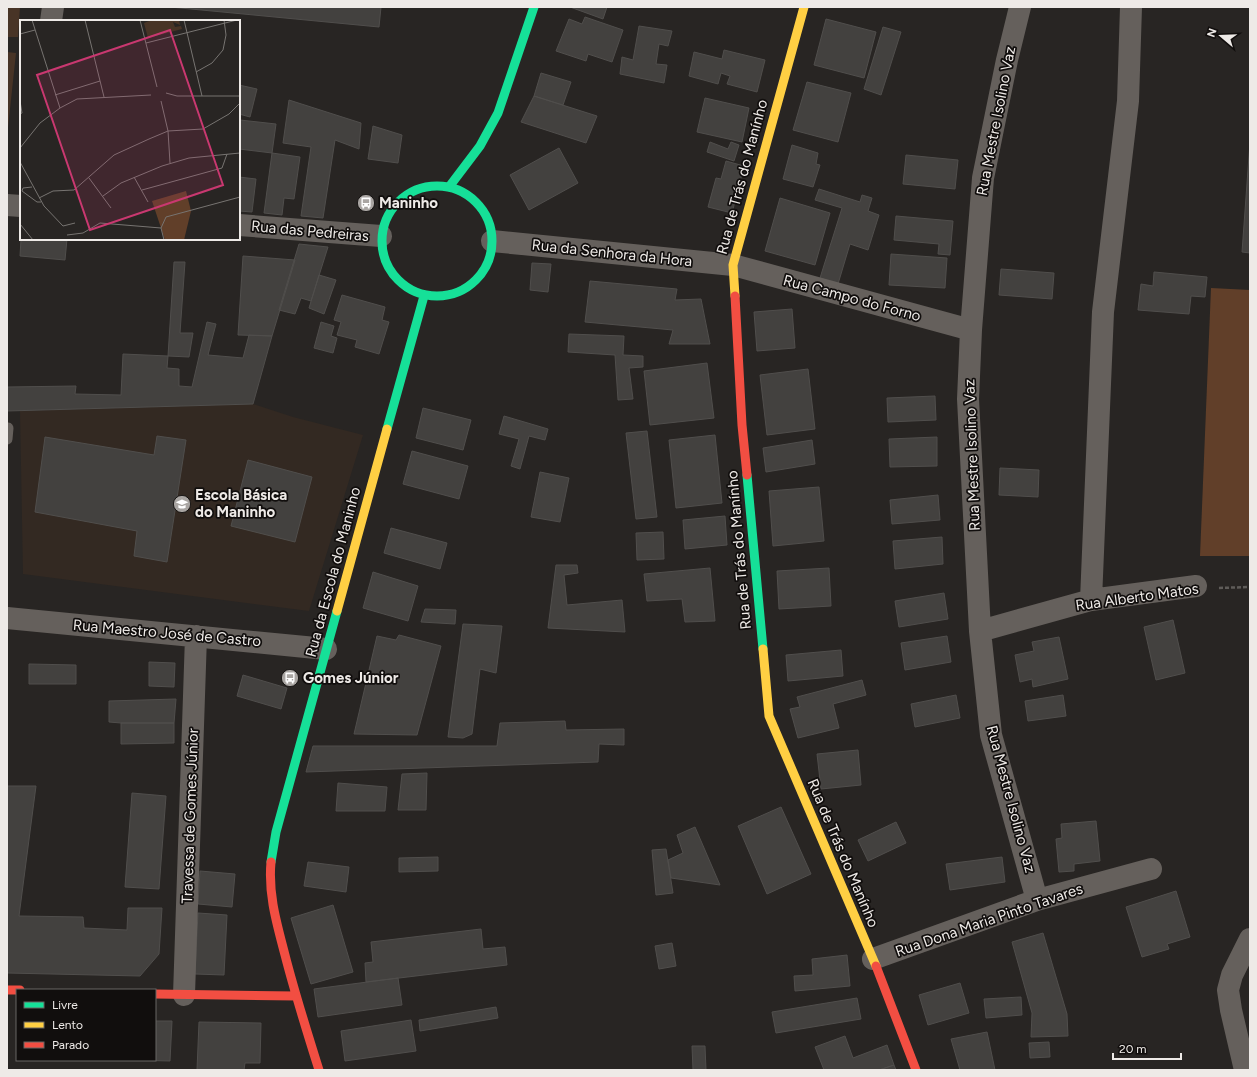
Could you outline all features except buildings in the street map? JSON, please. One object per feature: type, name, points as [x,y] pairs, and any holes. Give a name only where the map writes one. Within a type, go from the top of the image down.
[{"type":"main road","points":[[448,187],[480,146],[498,113],[534,7]]},
{"type":"main road","name":"Rua de Trás do Manínho","points":[[804,7],[733,265],[742,425],[769,716],[873,959],[916,1070]]},
{"type":"main road","points":[[434,186],[448,187],[469,196],[481,208],[488,219],[492,232],[492,250],[486,268],[476,281],[459,292],[446,296],[424,296],[406,288],[395,279],[387,267],[382,253],[383,225],[393,206],[405,195],[420,188],[434,186]]},
{"type":"main road","name":"Rua da Escola do Maninho","points":[[319,1070],[296,996],[270,895],[270,866],[276,832],[424,296]]},
{"type":"main road","points":[[156,994],[296,996]]},
{"type":"street","points":[[51,20],[53,7]]},
{"type":"street","name":"Rua Mestre Isolino Vaz","points":[[1020,7],[1007,60],[983,178],[970,330],[968,399],[980,631],[991,735],[1037,900]]},
{"type":"street","points":[[1091,600],[1103,312],[1128,101],[1131,7]]},
{"type":"street","points":[[7,205],[20,206]]},
{"type":"street","name":"Rua das Pedreiras","points":[[240,225],[382,236]]},
{"type":"street","name":"Rua da Senhora da Hora","points":[[492,241],[733,265]]},
{"type":"street","name":"Rua Campo do Forno","points":[[733,265],[970,330]]},
{"type":"street","name":"Rua Alberto Matos","points":[[980,631],[1091,600],[1196,586]]},
{"type":"street","name":"Rua Maestro José de Castro","points":[[7,618],[326,649]]},
{"type":"street","name":"Travessa de Gomes Júnior","points":[[184,995],[196,636]]},
{"type":"street","name":"Rua Dona Maria Pinto Tavares","points":[[873,959],[1037,900],[1151,869]]},
{"type":"street","points":[[1245,1070],[1231,1010],[1228,990],[1232,975],[1250,939]]},
{"type":"path","name":"Rua Alberto Matos","points":[[1196,586],[1250,587]]},
{"type":"shaded area","points":[[7,7],[20,7],[18,37],[7,37]]},
{"type":"shaded area","points":[[7,52],[16,53],[7,137]]},
{"type":"shaded area","points":[[1211,288],[1250,290],[1250,556],[1200,556]]},
{"type":"shaded area","name":"Escola Básica do Maninho","points":[[253,404],[293,417],[363,435],[309,611],[23,574],[20,411]]},
{"type":"traffic: fast","points":[[449,187],[480,146],[498,113],[534,7]]},
{"type":"traffic: fast","points":[[437,186],[458,190],[468,195],[476,202],[483,210],[488,220],[492,241],[488,262],[483,272],[476,280],[468,287],[458,292],[437,296],[416,292],[406,287],[398,280],[391,272],[386,262],[382,241],[386,220],[391,210],[398,202],[406,195],[416,190],[437,186]]},
{"type":"traffic: fast","points":[[387,429],[424,296]]},
{"type":"traffic: fast","points":[[747,475],[763,649]]},
{"type":"traffic: fast","points":[[271,862],[276,832],[337,611]]},
{"type":"traffic: slow","points":[[735,296],[733,265],[804,7]]},
{"type":"traffic: slow","points":[[337,611],[387,429]]},
{"type":"traffic: slow","points":[[763,649],[769,716],[876,966]]},
{"type":"traffic: jam","points":[[735,296],[742,425],[747,475]]},
{"type":"traffic: jam","points":[[271,862],[270,874],[272,898],[276,921],[319,1070]]},
{"type":"traffic: jam","points":[[876,966],[916,1070]]},
{"type":"traffic: jam","points":[[7,990],[16,990]]},
{"type":"traffic: jam","points":[[156,994],[296,996]]},
{"type":"place","name":"Maninho","points":[[366,203]]},
{"type":"place","name":"Escola Básica do Maninho","points":[[182,504]]},
{"type":"place","name":"Gomes Júnior","points":[[290,678]]}]
